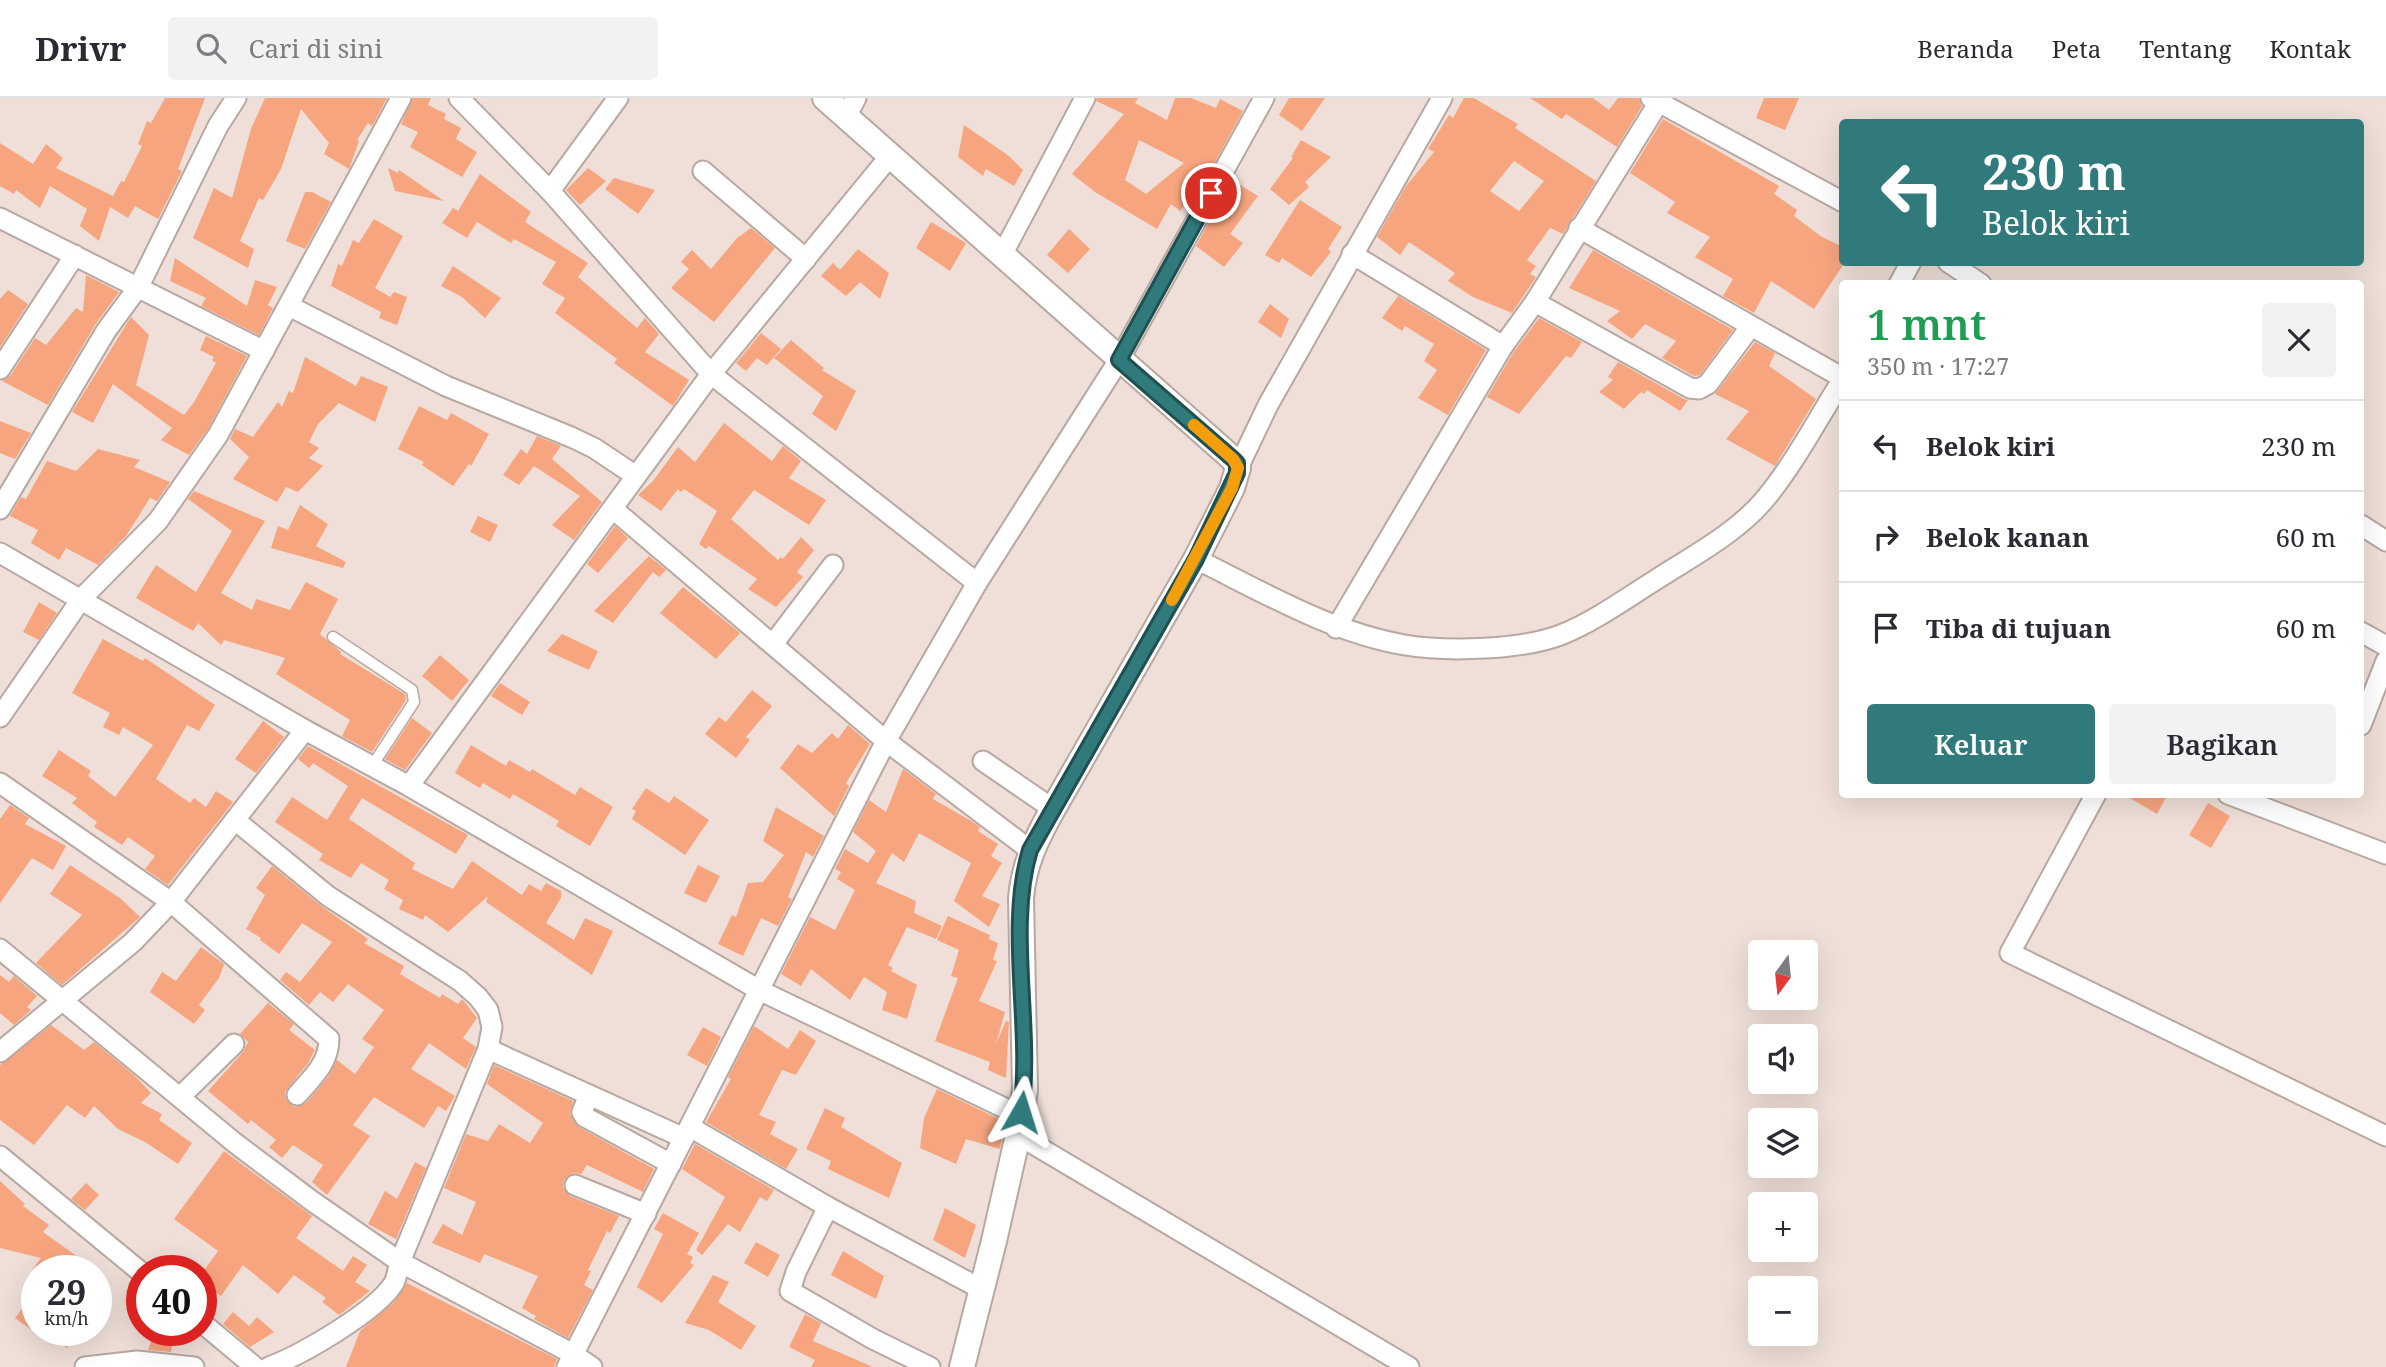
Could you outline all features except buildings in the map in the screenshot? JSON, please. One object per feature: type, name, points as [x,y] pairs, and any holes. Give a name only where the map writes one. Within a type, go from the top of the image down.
[{"type":"street","points":[[0,509],[106,331],[139,286],[218,126],[236,98]]},
{"type":"street","points":[[0,717],[82,598],[137,543],[177,495],[218,436],[401,98]]},
{"type":"street","points":[[459,98],[550,191],[711,374],[977,583]]},
{"type":"street","points":[[550,191],[618,98]]},
{"type":"street","points":[[825,98],[851,107],[890,156],[1233,459],[1238,468]]},
{"type":"street","points":[[1002,255],[1085,98]]},
{"type":"street","points":[[570,1360],[886,741],[977,583],[1119,360],[1264,98]]},
{"type":"street","points":[[962,1367],[983,1290],[1019,1126],[1026,1059],[1021,898],[1030,850],[1196,559],[1232,488],[1238,468],[1268,405],[1442,98]]},
{"type":"street","points":[[1336,628],[1503,346],[1535,302],[1655,100],[1839,200]]},
{"type":"street","points":[[409,786],[711,374],[890,156]]},
{"type":"street","points":[[703,171],[806,259]]},
{"type":"street","points":[[0,218],[264,351]]},
{"type":"street","points":[[1579,228],[1839,377]]},
{"type":"street","points":[[1352,254],[1503,346]]},
{"type":"street","points":[[0,369],[75,255]]},
{"type":"street","points":[[1954,266],[1975,280]]},
{"type":"street","points":[[1535,302],[1690,388],[1699,389],[1708,384],[1751,326]]},
{"type":"street","points":[[289,306],[349,339],[457,391],[571,437],[636,476]]},
{"type":"street","points":[[1196,559],[1336,628],[1405,645],[1439,649],[1527,643],[1562,635],[1607,611],[1705,548],[1764,500],[1839,385]]},
{"type":"street","points":[[613,509],[886,741],[1030,850]]},
{"type":"street","points":[[2364,527],[2386,541]]},
{"type":"street","points":[[0,553],[82,598],[305,730],[409,786],[759,990],[1019,1126],[1409,1367]]},
{"type":"street","points":[[773,644],[833,565]]},
{"type":"street","points":[[2364,634],[2386,646]]},
{"type":"street","points":[[2364,717],[2386,661]]},
{"type":"street","points":[[0,1052],[133,942],[171,902],[305,730]]},
{"type":"street","points":[[983,761],[1053,809]]},
{"type":"street","points":[[0,783],[171,902],[329,1039],[329,1051],[324,1062],[297,1096]]},
{"type":"street","points":[[2094,798],[2010,953],[2386,1136]]},
{"type":"street","points":[[2239,798],[2386,854]]},
{"type":"street","points":[[235,820],[328,896],[460,981],[488,1010],[492,1027],[488,1049],[400,1262],[395,1282],[373,1306],[310,1346],[269,1367]]},
{"type":"street","points":[[0,949],[290,1185],[400,1262],[570,1360],[592,1367]]},
{"type":"street","points":[[180,1097],[234,1044]]},
{"type":"street","points":[[488,1049],[589,1095],[687,1133],[983,1290]]},
{"type":"street","points":[[589,1095],[582,1112],[585,1117],[671,1164]]},
{"type":"street","points":[[0,1156],[126,1260]]},
{"type":"street","points":[[575,1185],[646,1214]]},
{"type":"street","points":[[828,1207],[796,1272],[790,1291],[873,1339],[930,1367]]},
{"type":"street","points":[[217,1335],[255,1367]]},
{"type":"street","points":[[85,1367],[137,1361],[194,1367]]},
{"type":"lane","points":[[333,637],[412,690],[414,702],[372,766]]},
{"type":"slow traffic","points":[[1172,600],[1232,488],[1238,468],[1233,459],[1194,425]]},
{"type":"route","points":[[1021,1112],[1026,1059],[1021,898],[1022,880],[1030,850],[1196,559],[1237,473],[1237,463],[1233,459],[1119,360],[1211,193]]}]
